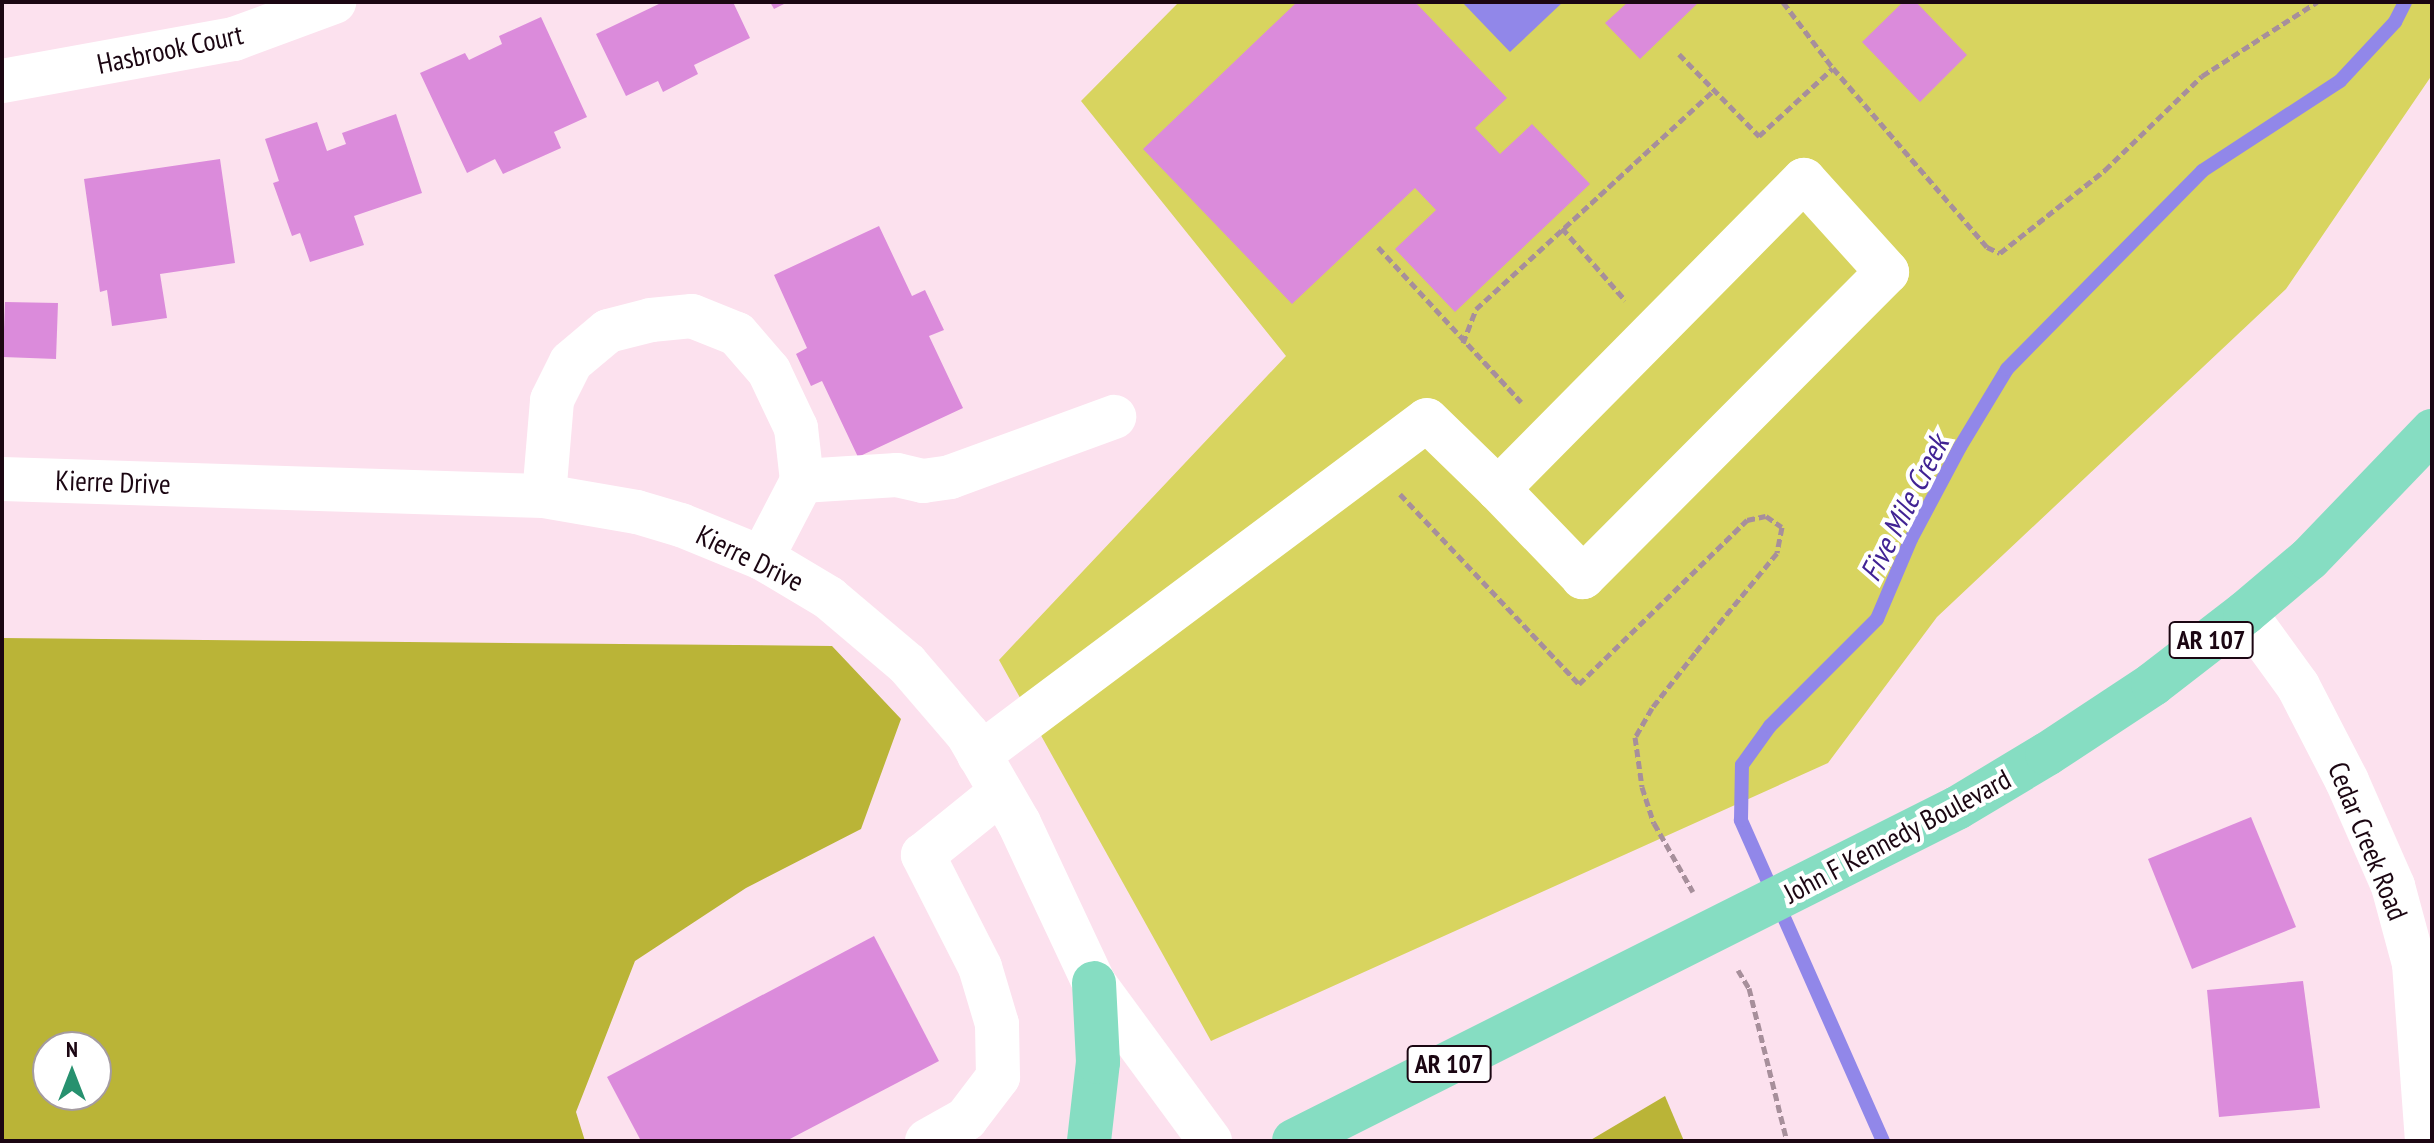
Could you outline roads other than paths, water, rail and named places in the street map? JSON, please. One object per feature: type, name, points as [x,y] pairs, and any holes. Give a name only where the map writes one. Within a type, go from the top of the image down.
[{"type":"main road","name":"John F Kennedy Boulevard","points":[[1294,1141],[1605,988],[1957,808],[2153,684],[2245,613],[2309,559],[2432,431]]},
{"type":"main road","points":[[1089,1141],[1098,1062],[1094,983]]},
{"type":"street","name":"Hasbrook Court","points":[[2,81],[234,39],[334,2]]},
{"type":"street","points":[[979,755],[1427,420],[1583,577],[1887,272],[1804,180],[1498,489]]},
{"type":"street","points":[[544,496],[552,400],[571,362],[608,331],[651,320],[692,316],[737,334],[769,371],[796,428],[802,481],[762,558]]},
{"type":"street","points":[[802,481],[897,475],[923,481],[950,477],[1114,417]]},
{"type":"street","name":"Kierre Drive","points":[[2,479],[544,496],[637,512],[681,525],[762,558],[829,598],[907,664],[968,735],[1019,823],[1094,983],[1210,1141]]},
{"type":"street","name":"Cedar Creek Road","points":[[2245,613],[2298,686],[2347,781],[2393,886],[2418,928],[2414,964],[2427,1141]]},
{"type":"street","points":[[927,1141],[966,1119],[998,1077],[997,1024],[980,967],[923,855],[1001,792]]},
{"type":"waterway","name":"Five Mile Creek","points":[[1883,1141],[1741,820],[1742,765],[1770,726],[1877,619],[1911,539],[1960,447],[2007,369],[2202,171],[2340,81],[2395,22],[2405,2]]}]
